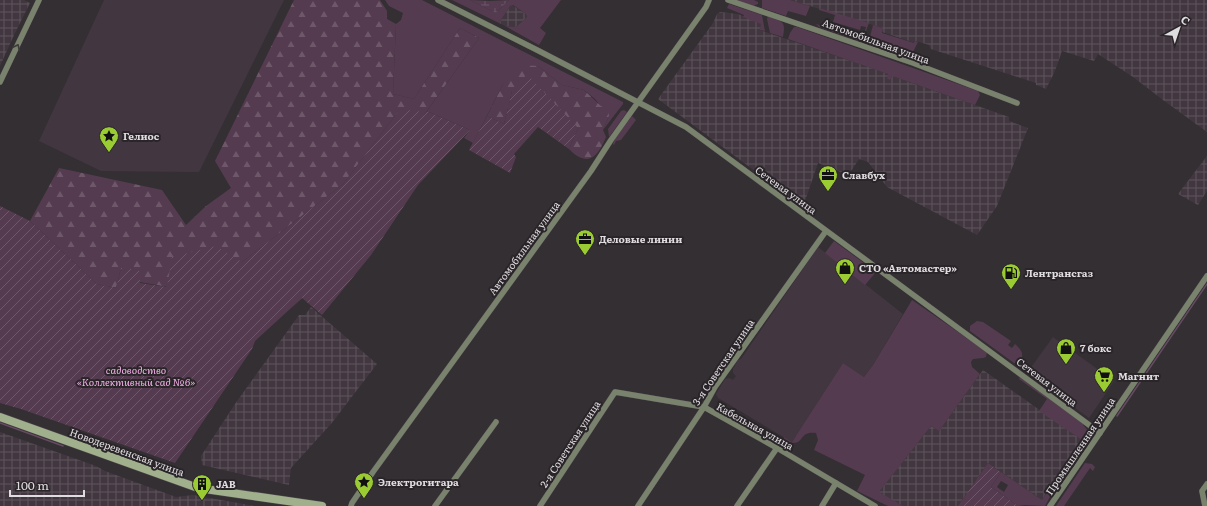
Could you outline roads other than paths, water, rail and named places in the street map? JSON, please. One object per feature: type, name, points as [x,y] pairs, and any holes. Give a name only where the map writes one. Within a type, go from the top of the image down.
[{"type":"main road","name":"Новодеревенская улица","points":[[0,417],[198,488],[322,506]]},
{"type":"street","points":[[0,82],[39,0]]},
{"type":"street","name":"Сетевая улица","points":[[438,0],[686,127],[1100,433]]},
{"type":"street","name":"Автомобильная улица","points":[[351,506],[373,472],[591,172],[611,140],[706,7],[709,0]]},
{"type":"street","name":"Автомобильная улица","points":[[728,0],[913,63],[1017,103]]},
{"type":"street","name":"3-я Советская улица","points":[[638,506],[704,407],[715,387],[826,231]]},
{"type":"street","name":"Промышленная улица","points":[[1050,506],[1207,276]]},
{"type":"street","name":"Кабельная улица","points":[[615,392],[704,407],[777,448],[874,506]]},
{"type":"street","name":"2-я Советская улица","points":[[540,506],[615,392]]},
{"type":"street","points":[[435,506],[496,422]]},
{"type":"street","points":[[737,506],[777,448]]},
{"type":"street","points":[[822,506],[836,483]]},
{"type":"street","points":[[1204,506],[1202,491],[1207,484]]},
{"type":"waterway","points":[[1117,416],[1207,284]]},
{"type":"waterway","points":[[0,423],[63,446]]},
{"type":"place","name":"Гелиос","points":[[109,153]]},
{"type":"place","name":"Славбух","points":[[828,192]]},
{"type":"place","name":"Деловые линии","points":[[585,256]]},
{"type":"place","name":"СТО «Автомастер»","points":[[845,285]]},
{"type":"place","name":"Лентрансгаз","points":[[1011,290]]},
{"type":"place","name":"7 бокс","points":[[1066,365]]},
{"type":"place","name":"Магнит","points":[[1104,393]]},
{"type":"place","name":"Электрогитара","points":[[364,499]]},
{"type":"place","name":"JAB","points":[[202,501]]},
{"type":"park label","name":"садоводство «Коллективный сад №6»","points":[[136,376]]}]
